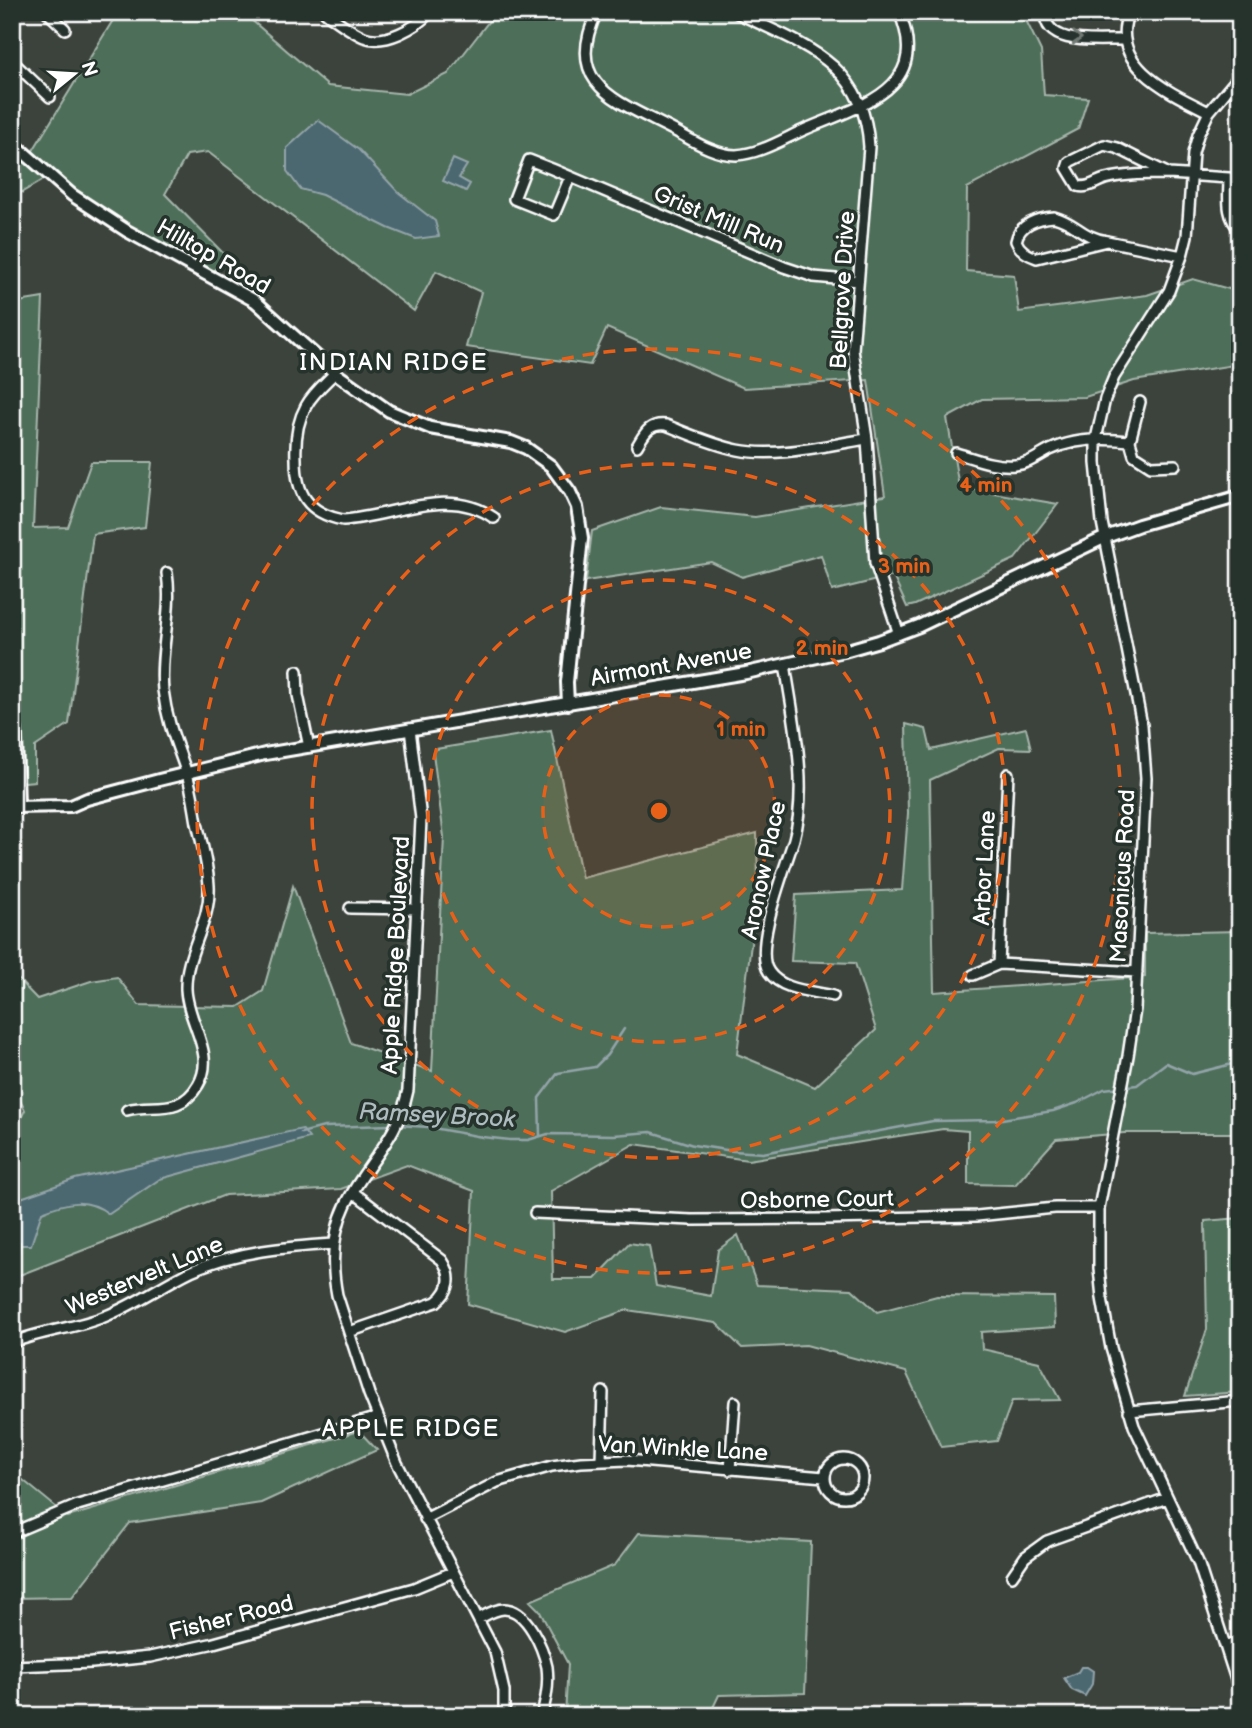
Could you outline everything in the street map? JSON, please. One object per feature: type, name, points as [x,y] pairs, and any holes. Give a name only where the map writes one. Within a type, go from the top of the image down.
[{"type":"street","points":[[47,12],[65,30]]},
{"type":"street","points":[[325,12],[366,38],[404,32],[430,12]]},
{"type":"street","points":[[597,12],[589,30],[585,53],[591,76],[598,86],[613,99],[714,151],[737,155],[750,153],[861,105],[894,84],[906,64],[909,41],[899,12]]},
{"type":"street","name":"Bellgrove Drive","points":[[735,12],[814,50],[827,59],[848,81],[866,120],[869,147],[853,350],[867,439],[875,563],[899,634]]},
{"type":"street","points":[[1045,12],[1050,30],[1063,37],[1125,40]]},
{"type":"street","points":[[1129,12],[1125,22],[1125,40],[1148,78],[1159,87],[1209,112]]},
{"type":"street","points":[[12,61],[50,97]]},
{"type":"street","name":"Masonicus Road","points":[[1240,75],[1209,112],[1198,135],[1182,256],[1159,309],[1114,377],[1104,399],[1096,439],[1097,484],[1137,694],[1146,778],[1132,1032],[1099,1208],[1099,1268],[1111,1348],[1129,1411],[1141,1444],[1198,1562],[1240,1692]]},
{"type":"street","name":"Hilltop Road","points":[[12,142],[72,195],[126,230],[255,301],[335,373],[370,400],[409,421],[455,434],[495,438],[526,448],[545,461],[562,478],[577,508],[582,538],[567,682],[568,705]]},
{"type":"street","points":[[1169,174],[1111,145],[1098,147],[1072,159],[1068,168],[1074,181],[1082,188],[1121,176],[1169,174],[1240,179]]},
{"type":"street","name":"Grist Mill Run","points":[[570,177],[554,215],[514,199],[529,160],[570,177],[784,267],[814,277],[858,281]]},
{"type":"street","points":[[1229,178],[1229,212],[1231,221],[1240,230]]},
{"type":"street","points":[[1107,241],[1037,258],[1028,255],[1016,242],[1017,235],[1026,225],[1054,217],[1073,225],[1093,239],[1107,241],[1182,256]]},
{"type":"street","points":[[335,373],[306,406],[297,431],[296,478],[299,489],[312,506],[331,517],[343,520],[418,506],[463,504],[485,511],[494,518]]},
{"type":"street","points":[[1140,402],[1130,441],[1134,455],[1152,466],[1175,465]]},
{"type":"street","points":[[637,446],[646,430],[659,424],[710,443],[764,452],[867,439]]},
{"type":"street","points":[[956,453],[1000,466],[1018,465],[1065,445],[1096,439],[1130,441]]},
{"type":"street","name":"Airmont Avenue","points":[[15,806],[71,806],[87,799],[265,754],[568,705],[746,673],[844,651],[899,634],[1106,537],[1240,496]]},
{"type":"street","points":[[127,1110],[138,1107],[163,1108],[184,1101],[198,1086],[205,1065],[202,1045],[188,1006],[186,989],[190,959],[205,920],[209,888],[187,773],[172,737],[163,687],[162,667],[169,605],[167,573]]},
{"type":"street","name":"Aronow Place","points":[[785,664],[800,780],[800,805],[795,836],[767,929],[765,963],[769,972],[779,982],[793,988],[833,996]]},
{"type":"street","points":[[297,671],[298,695],[309,747]]},
{"type":"street","points":[[12,696],[16,734],[15,806]]},
{"type":"street","name":"Apple Ridge Boulevard","points":[[410,729],[421,819],[408,1090],[405,1106],[391,1137],[353,1192],[339,1222],[334,1244],[333,1275],[349,1332],[397,1463],[478,1619],[500,1670],[504,1690],[504,1716]]},
{"type":"street","name":"Arbor Lane","points":[[999,964],[1008,774]]},
{"type":"street","points":[[350,908],[417,909]]},
{"type":"street","points":[[973,975],[999,964],[1137,972]]},
{"type":"street","points":[[349,1332],[436,1303],[443,1297],[450,1283],[447,1267],[442,1260],[353,1192]]},
{"type":"street","name":"Osborne Court","points":[[535,1213],[692,1220],[824,1219],[977,1216],[1055,1208],[1099,1208]]},
{"type":"street","name":"Westervelt Lane","points":[[12,1343],[107,1316],[211,1263],[298,1246],[334,1244]]},
{"type":"street","points":[[601,1460],[603,1392]]},
{"type":"street","points":[[1129,1411],[1240,1401]]},
{"type":"street","points":[[730,1470],[734,1402]]},
{"type":"street","points":[[12,1533],[78,1505],[378,1417]]},
{"type":"street","points":[[848,1459],[861,1469],[863,1478],[856,1493],[841,1497],[831,1493],[824,1477],[832,1463],[848,1459]]},
{"type":"street","name":"Van Winkle Lane","points":[[425,1519],[470,1494],[520,1475],[552,1466],[601,1460],[824,1477]]},
{"type":"street","points":[[1012,1576],[1025,1558],[1047,1541],[1167,1498]]},
{"type":"street","name":"Fisher Road","points":[[12,1667],[150,1657],[209,1644],[414,1588],[453,1572]]},
{"type":"street","points":[[478,1619],[507,1609],[520,1616],[535,1637],[547,1668],[546,1699],[541,1716]]},
{"type":"street","points":[[1225,1645],[1240,1643]]},
{"type":"green space","points":[[118,12],[242,12],[328,86],[407,94],[448,74],[496,12],[1022,12],[1041,51],[1044,95],[1088,98],[1078,129],[967,188],[966,271],[1014,275],[1019,312],[1147,295],[1193,279],[1240,292],[1240,364],[1134,381],[1085,397],[982,399],[947,418],[959,487],[1058,504],[1015,559],[915,605],[907,607],[893,576],[832,591],[821,555],[742,577],[711,562],[586,581],[592,531],[661,507],[755,517],[885,496],[868,380],[744,388],[607,328],[590,365],[466,347],[481,292],[436,271],[414,311],[208,152],[187,155],[165,194],[224,254],[211,276],[50,176],[12,198],[12,145],[29,157]]},
{"type":"green space","points":[[43,298],[33,528],[68,527],[91,462],[152,462],[145,527],[93,534],[69,724],[35,747],[35,781],[14,783],[12,303]]},
{"type":"green space","points":[[906,724],[926,729],[931,750],[1026,728],[1031,749],[999,748],[930,780],[934,992],[1145,977],[1145,933],[1240,931],[1240,1133],[1124,1133],[1056,1139],[1015,1185],[968,1184],[968,1131],[943,1129],[748,1160],[634,1144],[551,1191],[553,1279],[595,1279],[629,1243],[649,1246],[656,1286],[711,1296],[718,1250],[738,1235],[757,1285],[852,1289],[877,1312],[937,1296],[1054,1297],[1055,1327],[981,1332],[982,1349],[1039,1362],[1060,1400],[1012,1401],[997,1441],[941,1447],[906,1372],[806,1345],[742,1348],[716,1323],[627,1310],[565,1332],[468,1304],[474,1191],[407,1165],[341,1189],[225,1195],[12,1278],[12,1136],[25,1110],[12,1085],[12,973],[37,999],[91,981],[117,977],[139,1005],[238,1007],[263,991],[293,886],[351,1043],[432,1071],[444,837],[433,753],[436,749],[551,730],[582,878],[757,833],[758,889],[737,1054],[815,1087],[876,1030],[855,963],[791,961],[796,895],[902,890],[908,813]]},
{"type":"green space","points":[[1240,1218],[1240,1392],[1185,1396],[1207,1329],[1205,1221]]},
{"type":"green space","points":[[359,1431],[377,1450],[261,1503],[130,1523],[72,1597],[12,1598],[12,1471],[68,1517]]},
{"type":"green space","points":[[639,1533],[811,1542],[805,1693],[719,1695],[709,1716],[565,1716],[568,1664],[539,1610],[530,1601],[615,1565]]},
{"type":"water","points":[[318,120],[359,150],[398,192],[435,221],[439,236],[416,239],[322,195],[300,189],[287,171],[287,148]]},
{"type":"water","points":[[453,159],[467,165],[459,178],[470,184],[466,191],[443,181]]},
{"type":"water","points":[[302,1129],[309,1138],[160,1179],[109,1214],[84,1203],[42,1212],[31,1245],[12,1245],[12,1201],[75,1179]]},
{"type":"water","points":[[1081,1667],[1093,1671],[1092,1684],[1085,1696],[1072,1690],[1064,1678],[1078,1672]]},
{"type":"waterway","points":[[540,1135],[539,1098],[558,1073],[595,1067],[607,1055],[624,1029]]},
{"type":"waterway","name":"Ramsey Brook","points":[[398,1125],[510,1140],[528,1140],[548,1134],[614,1135],[651,1132],[693,1145],[763,1153],[933,1121],[996,1120],[1053,1111],[1077,1103],[1104,1089],[1137,1085],[1166,1063],[1192,1074],[1240,1062]]},
{"type":"waterway","name":"Ramsey Brook","points":[[301,1133],[324,1127],[392,1125]]},
{"type":"waterway","name":"Ramsey Brook","points":[[12,1264],[19,1252],[20,1242]]},
{"type":"district","name":"INDIAN RIDGE","points":[[394,362]]},
{"type":"district","name":"APPLE RIDGE","points":[[411,1428]]}]
